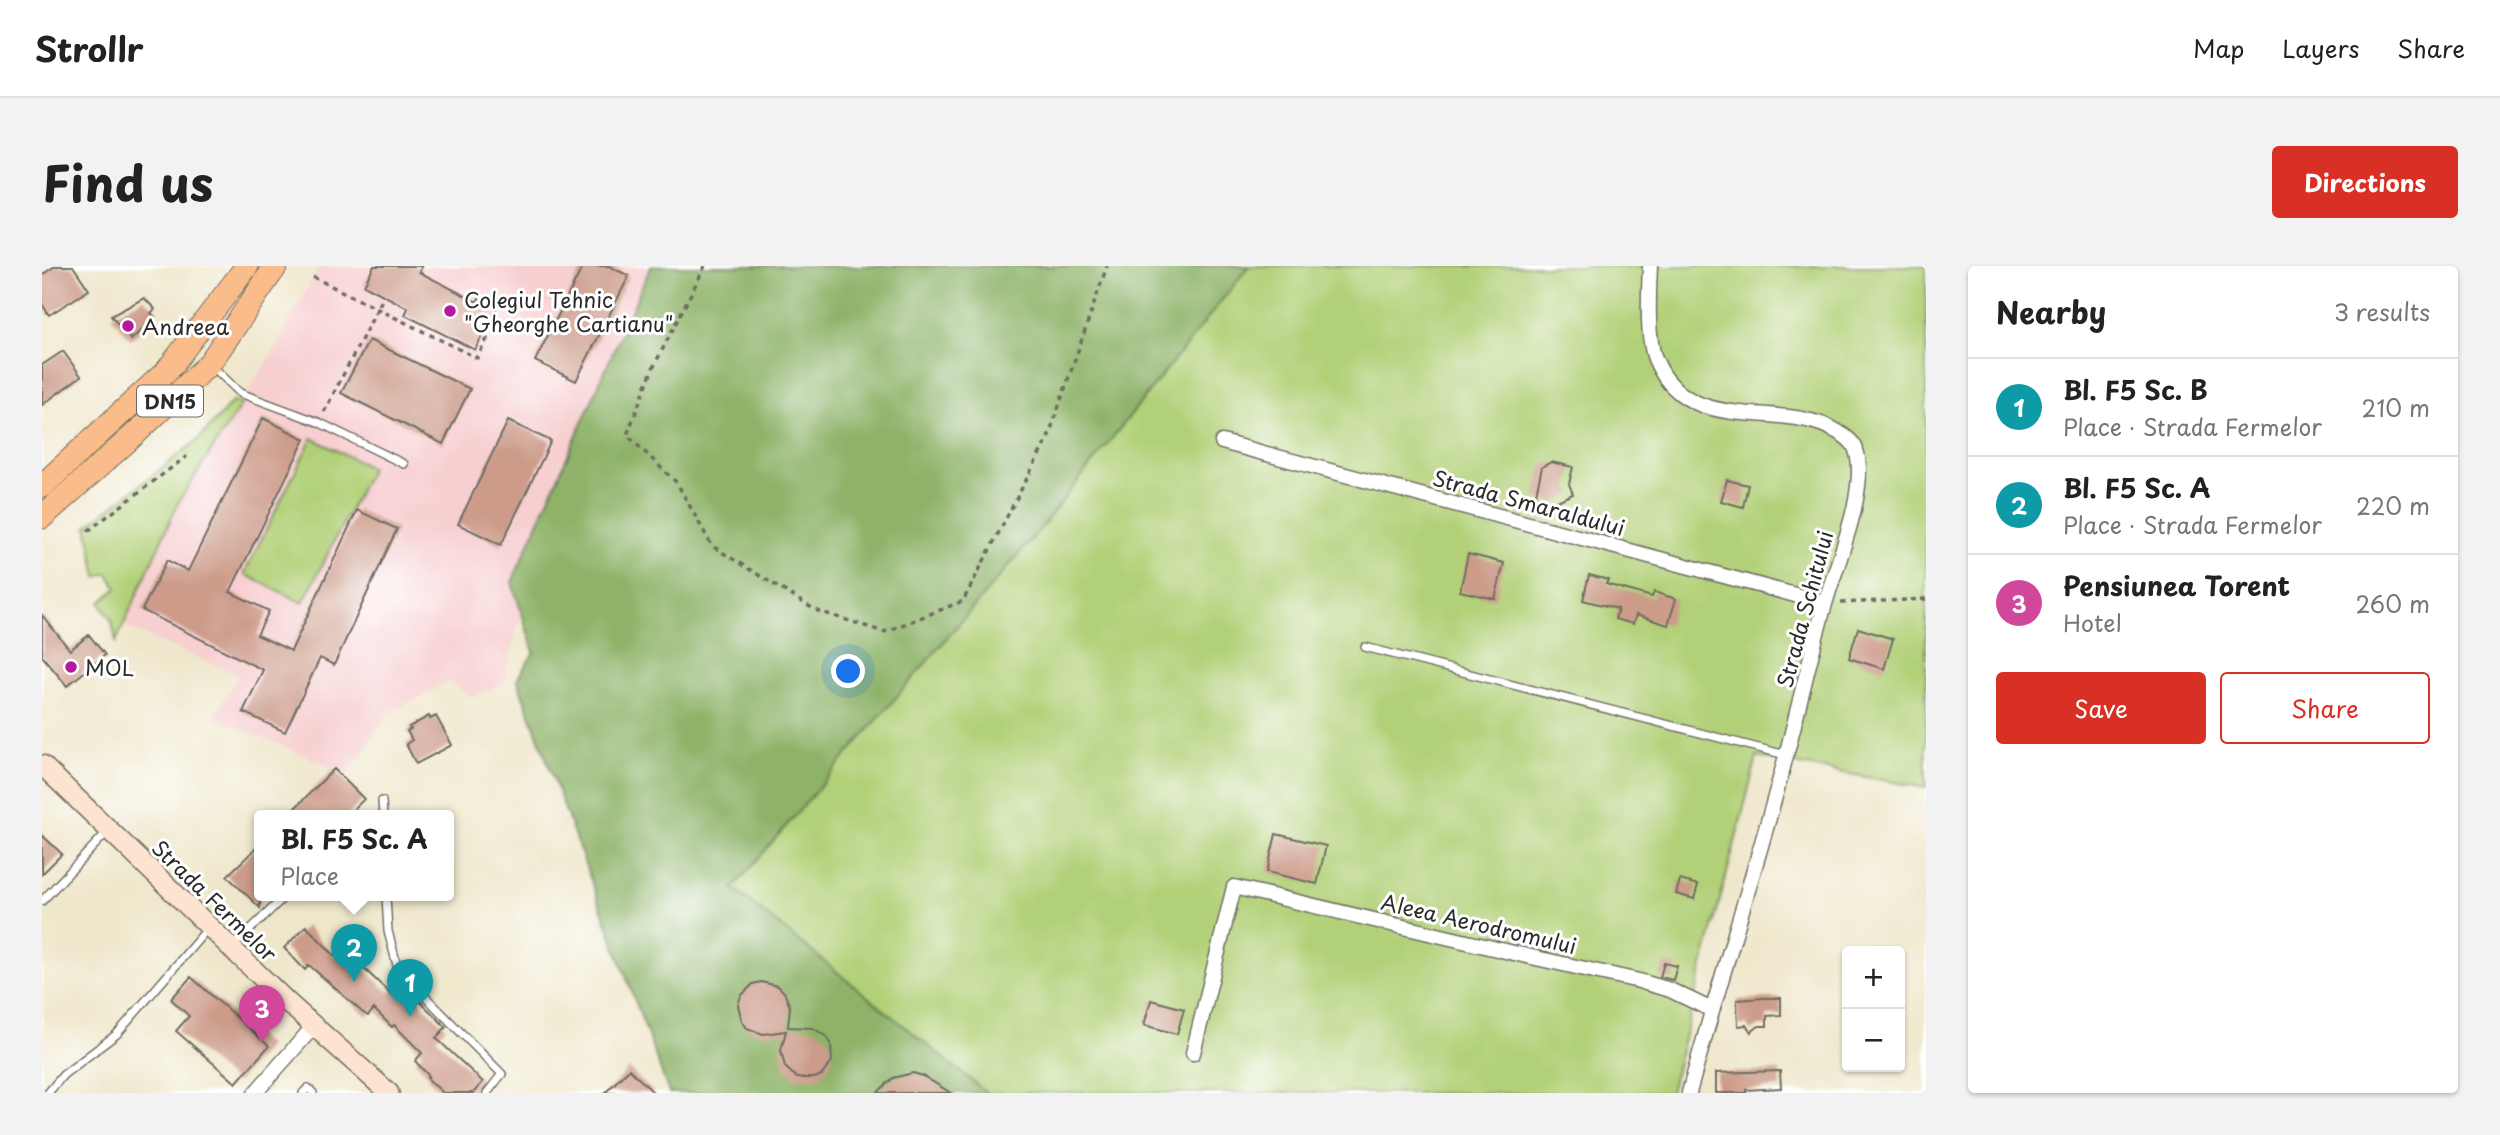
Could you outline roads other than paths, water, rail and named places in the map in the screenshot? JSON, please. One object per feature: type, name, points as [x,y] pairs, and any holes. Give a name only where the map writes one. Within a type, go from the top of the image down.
[{"type":"main road","name":"DN15","points":[[42,486],[167,371],[247,266]]},
{"type":"main road","name":"DN15","points":[[42,517],[209,364],[276,266]]},
{"type":"street","name":"Strada Schitului","points":[[1650,266],[1654,358],[1667,380],[1683,396],[1709,407],[1748,415],[1814,420],[1844,436],[1856,447],[1860,467],[1858,492],[1689,1093]]},
{"type":"street","name":"Strada Smaraldului","points":[[1222,442],[1825,603]]},
{"type":"street","name":"Strada Fermelor","points":[[42,765],[314,1026],[389,1093]]},
{"type":"street","name":"Aleea Aerodromului","points":[[1193,1053],[1234,887],[1639,981],[1670,990],[1712,1010]]},
{"type":"street","points":[[255,1093],[314,1026]]},
{"type":"lane","points":[[209,364],[240,393],[318,422],[404,464]]},
{"type":"lane","points":[[1364,647],[1786,755]]},
{"type":"lane","points":[[382,800],[383,810]]},
{"type":"lane","points":[[42,901],[109,830]]},
{"type":"lane","points":[[231,947],[280,901]]},
{"type":"lane","points":[[386,901],[388,931],[398,969],[502,1074],[487,1093]]},
{"type":"lane","points":[[47,1093],[63,1075],[117,1034],[210,927]]},
{"type":"lane","points":[[303,1093],[308,1088],[313,1093]]},
{"type":"place","name":"Colegiul Tehnic \"Gheorghe Cartianu\"","points":[[450,311]]},
{"type":"place","name":"Andreea","points":[[128,326]]},
{"type":"place","name":"MOL","points":[[71,667]]},
{"type":"place","name":"Bl. F5 Sc. A","points":[[354,982]]},
{"type":"place","name":"Bl. F5 Sc. B","points":[[410,1017]]},
{"type":"place","name":"Pensiunea Torent","points":[[262,1043]]}]
